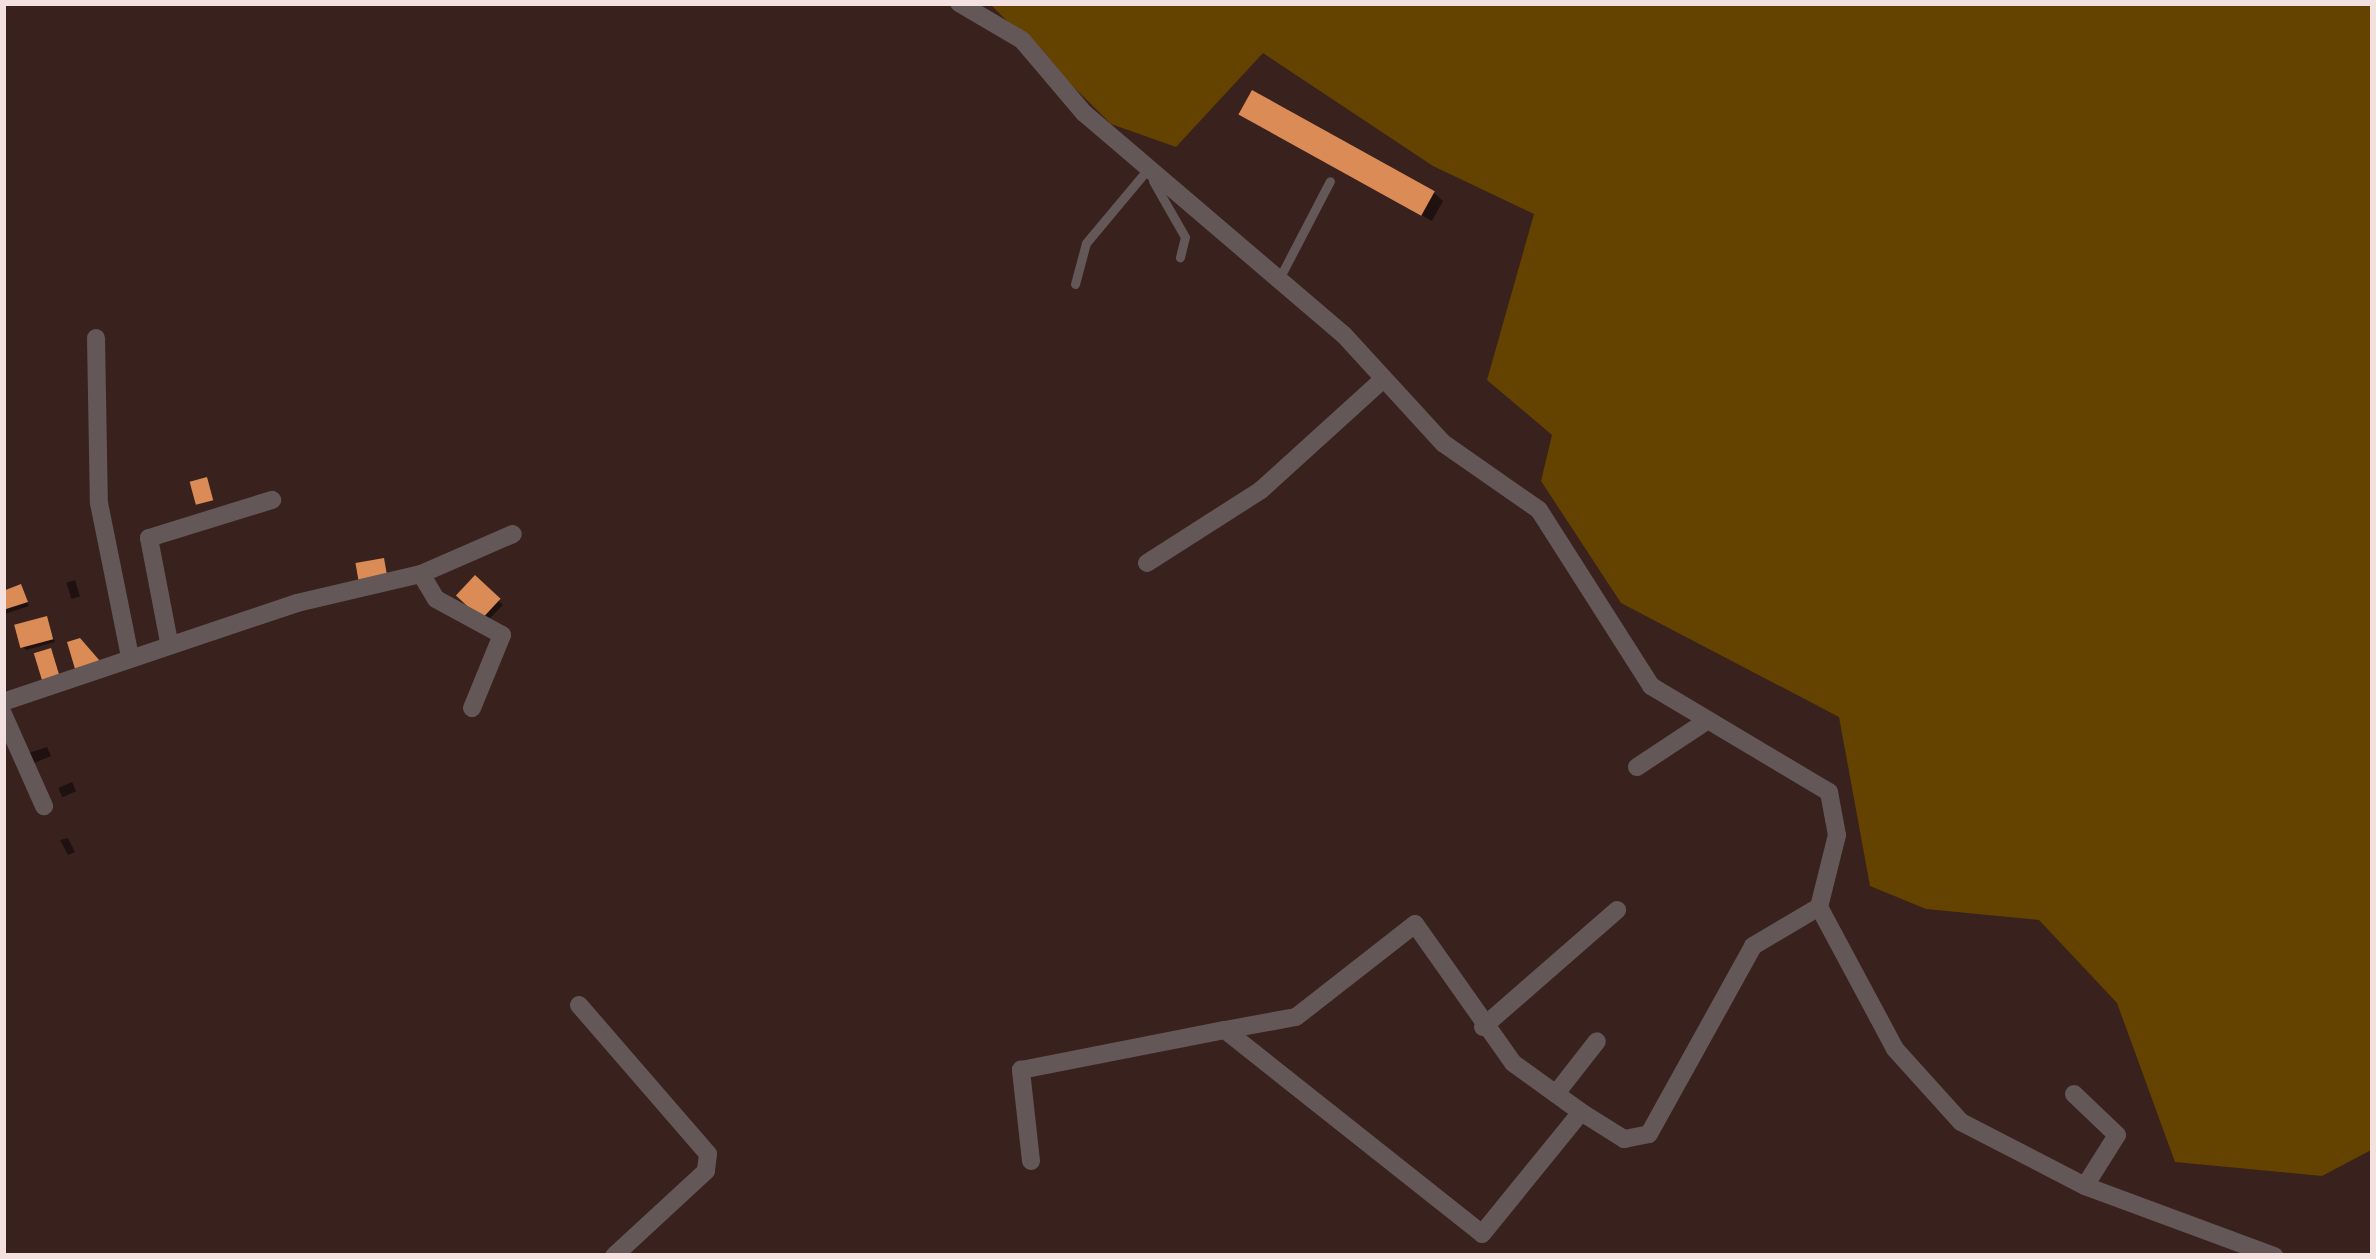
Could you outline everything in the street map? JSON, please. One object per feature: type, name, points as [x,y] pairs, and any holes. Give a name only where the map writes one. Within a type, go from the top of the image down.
[{"type":"street","points":[[959,3],[1022,40],[1148,170],[1382,381],[1561,532],[1652,686],[1702,724],[1829,792],[1837,836],[1819,907],[1922,1081],[1990,1140],[2085,1186],[2273,1256]]},
{"type":"street","points":[[96,338],[106,553],[130,657]]},
{"type":"street","points":[[1147,563],[1261,490],[1382,381]]},
{"type":"street","points":[[106,553],[146,551],[164,532],[272,500]]},
{"type":"street","points":[[3,702],[169,642],[421,574],[514,534]]},
{"type":"street","points":[[146,551],[169,642]]},
{"type":"street","points":[[421,574],[436,599],[502,635],[472,708]]},
{"type":"street","points":[[3,714],[44,806]]},
{"type":"street","points":[[1637,766],[1702,724]]},
{"type":"street","points":[[1031,1161],[1021,1070],[1296,1016],[1415,924],[1483,1028],[1581,1112],[1624,1139],[1649,1134],[1753,946],[1819,907]]},
{"type":"street","points":[[1483,1028],[1617,910]]},
{"type":"street","points":[[579,1005],[708,1154],[706,1171],[614,1256]]},
{"type":"street","points":[[1225,1030],[1468,1232],[1492,1230],[1581,1112]]},
{"type":"street","points":[[1558,1091],[1597,1041]]},
{"type":"street","points":[[2074,1094],[2117,1135],[2085,1186]]},
{"type":"lane","points":[[1076,284],[1086,243],[1148,170],[1185,237],[1180,257]]},
{"type":"lane","points":[[1276,284],[1330,181]]},
{"type":"shaded area","points":[[989,3],[2373,3],[2373,1149],[2322,1176],[2175,1162],[2117,1003],[2039,920],[1926,909],[1870,886],[1839,717],[1621,603],[1541,481],[1552,435],[1487,380],[1534,214],[1433,166],[1263,53],[1176,147],[1111,124]]},
{"type":"building","points":[[1252,90],[1435,191],[1421,216],[1238,114]]},
{"type":"building","points":[[207,477],[213,500],[196,505],[190,482]]},
{"type":"building","points":[[384,558],[387,575],[358,580],[355,563]]},
{"type":"building","points":[[475,575],[501,599],[482,619],[456,595]]},
{"type":"building","points":[[21,584],[28,602],[3,610],[3,591]]},
{"type":"building","points":[[47,616],[53,639],[20,648],[14,625]]},
{"type":"building","points":[[80,638],[100,661],[75,669],[67,642]]},
{"type":"building","points":[[51,648],[60,677],[43,682],[34,653]]}]
